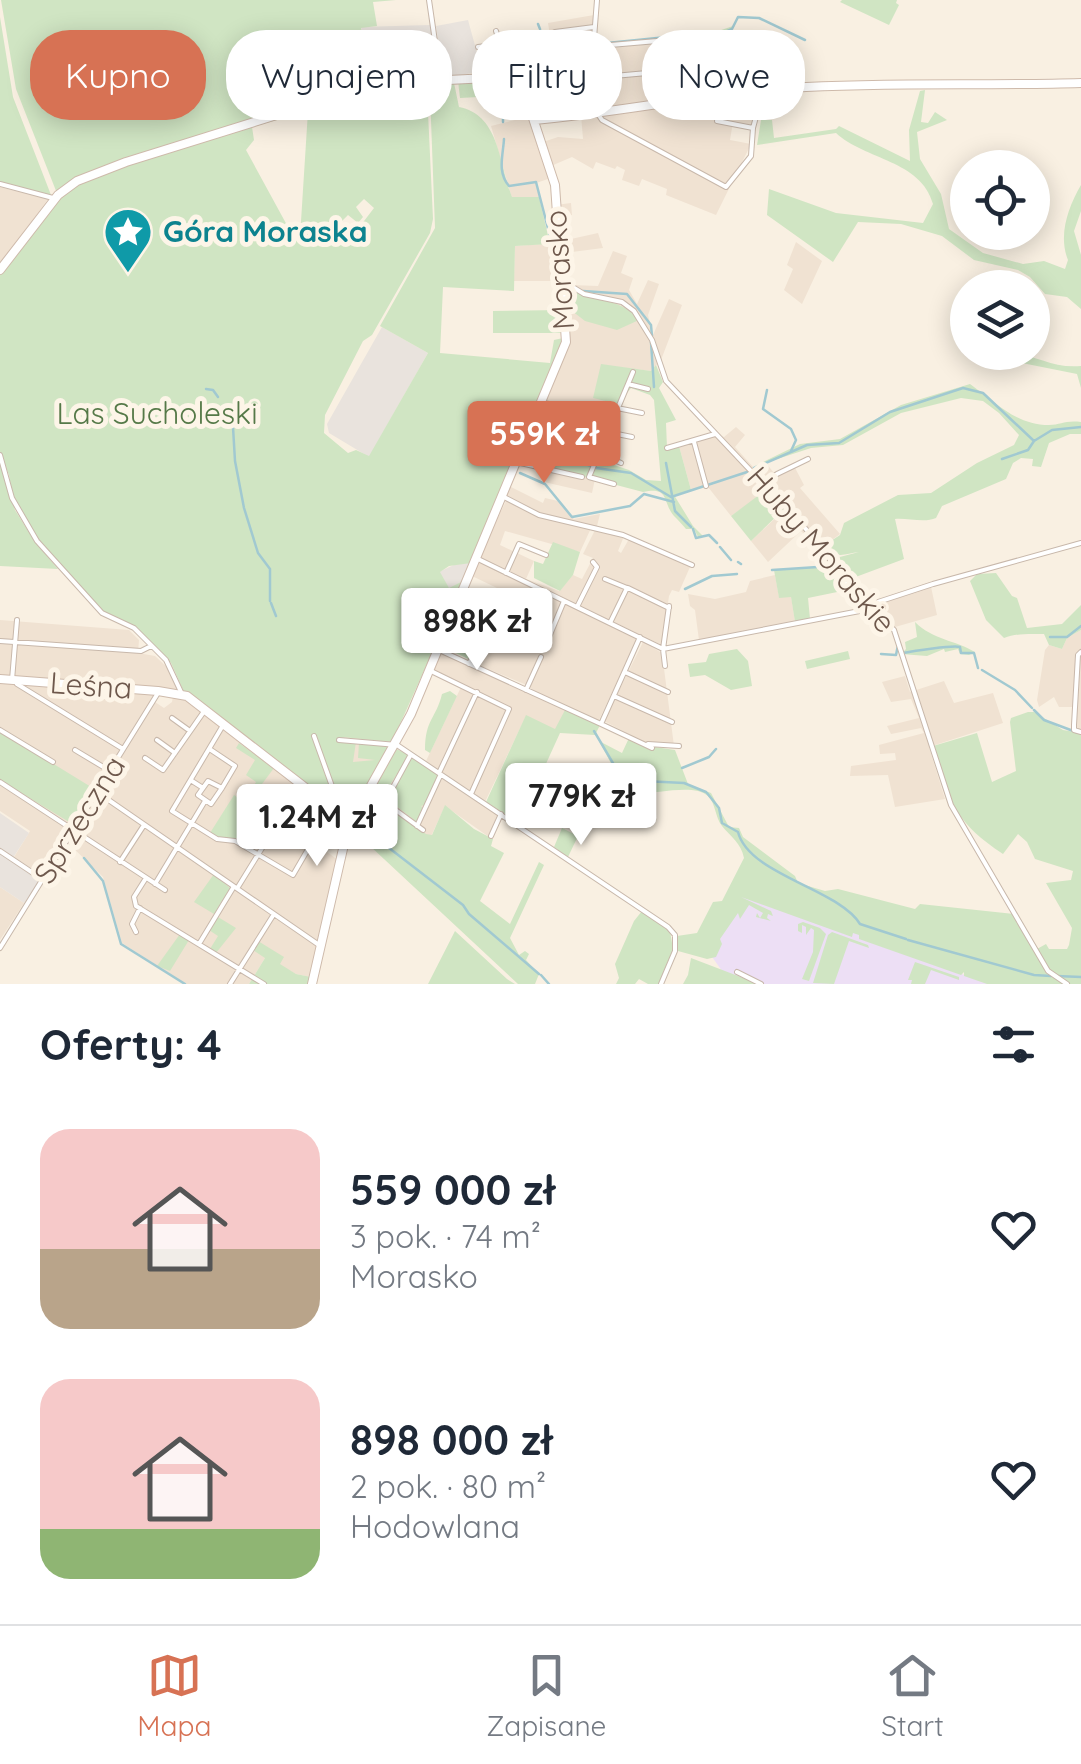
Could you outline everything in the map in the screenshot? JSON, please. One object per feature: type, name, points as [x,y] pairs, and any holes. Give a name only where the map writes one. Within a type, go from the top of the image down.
[{"type":"street","points":[[428,0],[432,30]]},
{"type":"street","points":[[594,30],[597,0]]},
{"type":"street","points":[[571,30],[594,27]]},
{"type":"street","points":[[805,90],[1081,83]]},
{"type":"street","points":[[0,270],[54,198],[77,181],[261,120]]},
{"type":"street","name":"Morasko","points":[[312,984],[348,828],[429,670],[567,340],[554,185],[534,120]]},
{"type":"street","points":[[602,120],[726,187],[751,156],[756,120]]},
{"type":"street","points":[[718,121],[754,128]]},
{"type":"street","points":[[0,184],[54,198]]},
{"type":"street","name":"Huby Moraskie","points":[[563,282],[580,292],[622,302],[634,311],[654,344],[662,376],[830,556],[848,588],[898,636],[900,656],[956,814],[1048,970],[1067,984]]},
{"type":"street","points":[[614,484],[589,477],[633,372]]},
{"type":"street","points":[[628,384],[648,388]]},
{"type":"street","points":[[542,402],[608,420]]},
{"type":"street","points":[[618,408],[642,413]]},
{"type":"street","points":[[534,421],[632,437]]},
{"type":"street","points":[[667,448],[717,433]]},
{"type":"street","points":[[693,440],[706,486]]},
{"type":"street","points":[[599,453],[600,457],[621,463]]},
{"type":"street","points":[[0,454],[12,498],[36,541],[102,613],[134,628],[168,663],[182,694],[301,784],[348,828]]},
{"type":"street","points":[[765,483],[808,460]]},
{"type":"street","points":[[516,462],[582,477]]},
{"type":"street","points":[[502,496],[539,515],[623,534],[692,565]]},
{"type":"street","points":[[476,558],[663,649],[872,607],[933,584],[1081,543]]},
{"type":"street","points":[[506,573],[519,544],[546,556]]},
{"type":"street","points":[[577,607],[597,567],[593,562]]},
{"type":"street","points":[[605,580],[669,607],[663,649],[665,666]]},
{"type":"street","points":[[610,623],[628,588]]},
{"type":"street","points":[[526,627],[549,637],[564,601]]},
{"type":"street","points":[[469,664],[497,605],[510,612]]},
{"type":"street","points":[[17,620],[14,680],[123,749]]},
{"type":"street","points":[[601,724],[640,637]]},
{"type":"street","points":[[0,641],[141,651],[151,646]]},
{"type":"street","points":[[438,649],[652,748]]},
{"type":"street","points":[[1080,653],[1074,728],[1081,732]]},
{"type":"street","points":[[526,690],[541,657]]},
{"type":"street","points":[[429,670],[510,709],[471,794]]},
{"type":"street","points":[[625,672],[668,692]]},
{"type":"street","name":"Leśna","points":[[0,679],[182,694]]},
{"type":"street","name":"Sprzeczna","points":[[0,948],[158,690]]},
{"type":"street","points":[[417,826],[477,692]]},
{"type":"street","points":[[614,696],[672,722]]},
{"type":"street","points":[[145,758],[163,770],[205,710]]},
{"type":"street","points":[[172,718],[190,731]]},
{"type":"street","points":[[224,724],[172,810],[220,841],[235,841],[291,874],[295,872],[311,844],[245,801],[250,790]]},
{"type":"street","points":[[0,730],[52,762]]},
{"type":"street","points":[[314,736],[338,804],[336,814]]},
{"type":"street","points":[[157,740],[175,753]]},
{"type":"street","points":[[339,740],[394,744],[672,930],[674,950],[661,984]]},
{"type":"street","points":[[644,744],[679,746]]},
{"type":"street","points":[[209,749],[235,766],[222,788],[211,804],[198,795],[208,780],[222,788]]},
{"type":"street","points":[[76,750],[110,771]]},
{"type":"street","points":[[386,800],[411,755]]},
{"type":"street","points":[[192,781],[203,788]]},
{"type":"street","points":[[0,782],[165,890]]},
{"type":"street","points":[[199,944],[301,784]]},
{"type":"street","points":[[368,790],[423,830]]},
{"type":"street","points":[[96,792],[321,946]]},
{"type":"street","points":[[155,884],[205,801]]},
{"type":"street","points":[[491,836],[501,814]]},
{"type":"street","points":[[120,862],[144,824]]},
{"type":"street","points":[[0,851],[43,879]]},
{"type":"street","points":[[146,878],[134,897],[136,906],[264,984]]},
{"type":"street","points":[[136,932],[132,924],[140,908]]},
{"type":"street","points":[[230,984],[273,914]]},
{"type":"street","points":[[738,972],[760,983]]},
{"type":"shaded area","points":[[594,15],[593,30],[549,30],[548,23]]},
{"type":"shaded area","points":[[468,20],[472,73],[452,77],[452,30],[437,30],[436,26]]},
{"type":"shaded area","points":[[430,25],[431,30],[362,30],[361,27]]},
{"type":"shaded area","points":[[642,45],[642,120],[756,120],[755,125],[733,122],[730,140],[751,144],[716,215],[666,195],[667,189],[642,179],[639,186],[622,180],[625,170],[617,166],[615,169],[596,162],[593,169],[572,157],[551,166],[554,177],[536,183],[539,197],[512,198],[491,126],[531,120],[540,143],[558,137],[583,139],[581,120],[622,120],[622,47]]},
{"type":"shaded area","points":[[0,187],[48,199],[0,266]]},
{"type":"shaded area","points":[[571,203],[572,215],[558,217],[562,241],[598,233],[603,248],[564,253],[566,279],[571,285],[598,286],[613,251],[627,256],[621,273],[633,278],[629,290],[637,304],[648,280],[659,284],[648,315],[653,335],[669,299],[682,305],[661,360],[651,371],[601,365],[618,404],[597,458],[530,438],[595,479],[592,493],[544,482],[546,470],[512,462],[564,333],[560,281],[514,281],[515,246],[556,243],[556,205]]},
{"type":"shaded area","points":[[796,242],[822,261],[802,304],[784,290],[793,269],[787,265]]},
{"type":"shaded area","points":[[382,327],[428,353],[369,457],[329,433],[327,424]]},
{"type":"shaded area","points":[[736,427],[745,435],[735,447],[754,468],[766,463],[774,473],[793,464],[804,485],[800,488],[840,534],[820,549],[801,531],[768,562],[751,541],[783,511],[768,490],[731,516],[708,487],[691,490],[679,446],[717,435],[724,437]]},
{"type":"shaded area","points":[[509,486],[543,503],[545,498],[558,501],[574,519],[600,514],[580,552],[505,531],[500,545],[534,561],[526,579],[559,591],[573,575],[582,579],[593,558],[583,554],[595,530],[624,536],[618,551],[621,553],[629,539],[690,567],[679,592],[672,590],[669,596],[662,645],[478,558],[506,501]]},
{"type":"shaded area","points":[[480,562],[637,639],[593,733],[560,732],[526,716],[484,804],[497,815],[489,837],[445,806],[421,858],[367,798],[370,799],[372,788],[366,785],[361,794],[337,736],[393,740],[426,761],[462,685],[433,670],[441,652],[538,695],[529,686],[474,663],[486,631],[510,641],[526,602],[472,576]]},
{"type":"shaded area","points":[[458,563],[471,563],[463,581],[449,589],[439,572]]},
{"type":"shaded area","points":[[775,575],[779,597],[791,596],[795,622],[699,640],[695,610],[688,594],[715,599],[746,592],[750,581]]},
{"type":"shaded area","points":[[930,582],[937,615],[895,627],[872,603]]},
{"type":"shaded area","points":[[0,620],[129,630],[139,640],[138,653],[155,656],[170,670],[179,690],[144,688],[155,695],[108,768],[113,770],[155,702],[164,708],[173,696],[184,698],[321,806],[309,825],[322,833],[316,844],[338,860],[311,977],[265,958],[249,984],[186,984],[122,943],[103,877],[66,841],[43,876],[14,857],[30,831],[0,811]]},
{"type":"shaded area","points":[[1081,630],[1081,730],[1072,727],[1073,707],[1059,707],[1054,697],[1039,707],[1037,700],[1045,650],[1049,645],[1062,649],[1067,638]]},
{"type":"shaded area","points":[[643,642],[662,653],[674,746],[644,742],[604,721]]},
{"type":"shaded area","points":[[905,676],[910,692],[944,681],[954,703],[993,693],[1003,723],[929,747],[945,799],[895,807],[888,775],[850,776],[851,766],[896,760],[895,753],[880,754],[879,745],[924,733],[921,728],[891,734],[887,726],[919,718],[911,699],[891,702],[882,682]]},
{"type":"shaded area","points":[[0,813],[29,833],[11,861],[40,881],[24,903],[0,887]]},
{"type":"shaded area","points":[[751,874],[844,910],[863,939],[990,984],[748,984],[722,971],[710,954]]},
{"type":"shaded area","points":[[0,887],[24,903],[0,940]]},
{"type":"green space","name":"Las Sucholeski","points":[[1,0],[396,0],[373,2],[377,26],[362,30],[226,30],[226,120],[276,120],[252,127],[254,140],[246,150],[294,238],[300,237],[307,120],[428,120],[433,219],[430,233],[372,335],[363,341],[325,415],[324,433],[348,453],[356,450],[369,456],[428,353],[380,326],[435,228],[431,120],[452,120],[452,83],[459,107],[472,112],[472,120],[483,120],[490,130],[512,197],[539,197],[550,244],[515,246],[514,291],[443,287],[440,353],[550,363],[554,340],[563,338],[471,563],[449,566],[440,572],[449,588],[463,581],[446,621],[435,602],[424,608],[440,635],[392,742],[342,737],[356,742],[353,762],[375,760],[358,758],[359,743],[391,744],[348,822],[339,808],[339,791],[333,789],[315,735],[312,736],[338,807],[334,809],[184,692],[171,663],[140,632],[100,609],[39,541],[13,498],[0,452],[0,275],[55,200],[60,201],[16,89]],"holes":[[[364,199],[374,208],[351,238],[335,228],[348,215],[358,223],[363,217],[356,207]]]},
{"type":"green space","points":[[842,0],[897,0],[899,5],[889,25]]},
{"type":"green space","points":[[0,17],[13,97],[51,195],[0,182]]},
{"type":"green space","points":[[472,80],[472,97],[460,98],[458,81]]},
{"type":"green space","points":[[925,90],[921,122],[928,123],[935,112],[947,120],[917,132],[920,159],[941,194],[950,242],[901,224],[858,222],[833,262],[767,215],[769,189],[836,213],[923,223],[933,204],[917,178],[836,133],[757,145],[761,120],[772,120],[774,138],[839,126],[910,161],[909,130],[920,91]]},
{"type":"green space","points":[[1081,185],[1081,211],[1074,231],[1081,255],[1081,309],[1067,297],[1050,295],[1050,270],[1018,270],[974,260],[961,250],[979,250],[1023,264],[1044,261],[1065,269],[1066,222]]},
{"type":"green space","points":[[565,283],[582,295],[621,306],[639,320],[617,330],[585,321],[567,307]]},
{"type":"green space","points":[[562,310],[564,333],[493,333],[493,311]]},
{"type":"green space","points":[[1050,362],[1081,366],[1081,388],[1077,374],[1050,369]]},
{"type":"green space","points":[[601,364],[651,371],[656,365],[663,382],[659,388],[676,420],[666,423],[667,448],[679,446],[691,490],[674,495],[703,536],[698,537],[694,529],[686,529],[658,491],[643,492],[521,460],[531,437],[629,470],[646,480],[661,481],[654,400],[631,388],[618,404],[593,398]]},
{"type":"green space","points":[[970,384],[1016,417],[1049,425],[1081,422],[1081,434],[1049,443],[1041,467],[1032,466],[1033,459],[1021,458],[1013,463],[1006,479],[942,506],[936,518],[895,519],[904,559],[853,578],[854,586],[836,558],[859,552],[836,554],[825,545],[840,535],[844,523],[898,495],[931,493],[1014,445],[1019,435],[983,401],[961,398],[901,413],[843,445],[811,448],[753,467],[800,444],[840,439],[901,405]]},
{"type":"green space","points":[[3,466],[15,510],[58,569],[0,566]]},
{"type":"green space","points":[[767,489],[783,510],[751,541],[731,516]]},
{"type":"green space","points":[[553,542],[580,552],[573,575],[560,591],[534,578],[534,561],[543,564]]},
{"type":"green space","points":[[832,565],[847,590],[808,598],[810,619],[795,622],[791,597],[779,598],[774,570]]},
{"type":"green space","points":[[996,573],[1017,598],[1027,628],[1062,624],[1081,605],[1081,630],[1067,638],[1062,649],[1049,645],[1044,634],[1004,638],[986,620],[970,581],[977,574]]},
{"type":"green space","points":[[497,588],[526,601],[510,642],[487,629]]},
{"type":"green space","points":[[454,618],[482,630],[468,659],[444,647]]},
{"type":"green space","points":[[915,622],[929,633],[975,652],[969,655],[960,654],[958,649],[944,649],[927,656],[901,654],[906,649],[905,642],[917,637]]},
{"type":"green space","points":[[737,649],[748,661],[752,686],[731,690],[705,675],[690,677],[688,664],[706,662],[709,654]]},
{"type":"green space","points":[[848,651],[850,659],[807,669],[805,661]]},
{"type":"green space","points":[[450,691],[457,696],[430,753],[425,750],[429,725],[442,694]]},
{"type":"green space","points":[[565,710],[600,725],[595,735],[560,733],[519,823],[486,802],[526,715],[555,729]]},
{"type":"green space","points":[[1028,712],[1063,730],[1081,733],[1081,984],[987,984],[964,976],[964,972],[961,975],[859,939],[859,935],[853,933],[852,937],[741,897],[771,911],[773,916],[768,914],[767,918],[771,921],[756,917],[763,913],[749,905],[740,919],[738,913],[720,939],[722,944],[716,957],[707,959],[678,951],[677,936],[697,933],[713,902],[722,901],[743,853],[720,822],[708,796],[692,790],[629,793],[614,778],[614,769],[599,741],[622,753],[629,738],[642,745],[675,750],[688,784],[711,793],[729,827],[739,828],[743,837],[795,876],[798,883],[915,909],[920,904],[1014,914],[1037,949],[1046,944],[1049,949],[1067,949],[1072,928],[1046,883],[1071,880],[1073,871],[1035,859],[1018,834],[1003,854],[973,831],[950,796],[933,746],[977,733],[992,782],[1016,771],[1010,722],[1011,718]]},
{"type":"green space","points":[[0,731],[96,790],[74,825],[0,780]]},
{"type":"green space","points":[[239,743],[274,768],[262,784],[266,787],[255,805],[246,799],[256,782],[246,775],[255,760],[236,748]]},
{"type":"green space","points":[[394,748],[409,755],[383,796],[372,788]]},
{"type":"green space","points":[[411,757],[439,775],[421,806],[417,822],[388,800]]},
{"type":"green space","points":[[234,795],[259,813],[251,827],[246,824],[236,839],[218,838],[210,833]]},
{"type":"green space","points":[[372,795],[426,834],[432,835],[445,805],[493,839],[491,846],[504,853],[480,901],[510,924],[539,862],[544,865],[510,938],[519,955],[525,951],[529,954],[526,960],[539,974],[535,984],[518,984],[355,832],[352,823]]},
{"type":"green space","points":[[562,828],[578,836],[568,857],[554,847]]},
{"type":"green space","points":[[214,874],[230,888],[214,914],[194,902]]},
{"type":"green space","points":[[642,911],[670,931],[673,949],[659,984],[639,979],[635,984],[616,984],[619,978],[615,964]]},
{"type":"green space","points":[[218,917],[236,928],[216,953],[210,949],[218,936],[209,930]]},
{"type":"green space","points":[[803,922],[826,934],[809,981],[802,979],[813,952],[814,930],[811,928],[806,935],[802,925],[802,933],[798,931],[798,924]]},
{"type":"green space","points":[[455,931],[507,979],[515,984],[428,984]]},
{"type":"green space","points":[[832,932],[869,948],[849,941],[834,984],[813,983],[828,935]]},
{"type":"green space","points":[[180,934],[189,940],[170,971],[157,966]]},
{"type":"green space","points":[[258,941],[284,957],[280,964],[296,974],[311,977],[310,984],[249,984],[265,958],[253,950]]},
{"type":"green space","points":[[691,958],[759,984],[683,984]]},
{"type":"green space","points":[[915,962],[959,980],[931,970],[925,984],[911,984],[912,980],[908,980]]},
{"type":"waterway","points":[[730,30],[738,17],[759,18],[784,30]]},
{"type":"waterway","points":[[538,24],[540,29]]},
{"type":"waterway","points":[[622,42],[642,40]]},
{"type":"waterway","points":[[504,139],[505,181],[509,186],[536,182],[551,240]]},
{"type":"waterway","points":[[583,291],[627,294],[651,325],[652,336]]},
{"type":"waterway","points":[[651,342],[654,387]]},
{"type":"waterway","points":[[754,468],[807,445],[839,443],[890,412],[963,388],[983,393],[1034,441]]},
{"type":"waterway","points":[[206,389],[213,390],[218,397]]},
{"type":"waterway","points":[[767,390],[763,409],[791,429],[796,440],[791,451]]},
{"type":"waterway","points":[[223,409],[233,427],[244,508],[258,553],[270,569],[270,601]]},
{"type":"waterway","points":[[1002,459],[1028,450],[1034,441],[1052,430],[1081,427]]},
{"type":"waterway","points":[[562,458],[592,466]]},
{"type":"waterway","points":[[666,463],[675,511],[691,527]]},
{"type":"waterway","points":[[596,468],[631,473],[671,497]]},
{"type":"waterway","points":[[674,496],[747,472]]},
{"type":"waterway","points":[[520,473],[545,484],[572,517],[630,506],[644,494],[674,502]]},
{"type":"waterway","points":[[693,529],[696,538],[709,535],[717,543]]},
{"type":"waterway","points":[[720,547],[731,560]]},
{"type":"waterway","points":[[772,570],[833,566]]},
{"type":"waterway","points":[[685,589],[712,576],[737,574]]},
{"type":"waterway","points":[[839,577],[849,591]]},
{"type":"waterway","points":[[271,603],[276,616]]},
{"type":"waterway","points":[[1050,637],[1067,637],[1081,626]]},
{"type":"waterway","points":[[881,654],[896,655],[898,645]]},
{"type":"waterway","points":[[903,653],[960,647],[961,653],[974,653],[978,668]]},
{"type":"waterway","points":[[982,670],[1015,690],[1032,708]]},
{"type":"waterway","points":[[1034,710],[1044,720],[1076,732]]},
{"type":"waterway","points":[[594,731],[623,780],[684,783],[706,792]]},
{"type":"waterway","points":[[682,768],[709,757],[716,749]]},
{"type":"waterway","points":[[707,793],[719,808],[722,823],[738,832],[759,860],[834,901],[860,924],[906,939]]},
{"type":"waterway","points":[[365,804],[380,841],[463,905],[539,974]]},
{"type":"waterway","points":[[84,858],[103,881],[121,944],[185,984]]},
{"type":"waterway","points":[[908,940],[1034,975],[1051,976]]},
{"type":"waterway","points":[[541,975],[549,984]]},
{"type":"waterway","points":[[1057,976],[1081,977]]},
{"type":"place","name":"Góra Moraska","points":[[128,274]]}]
